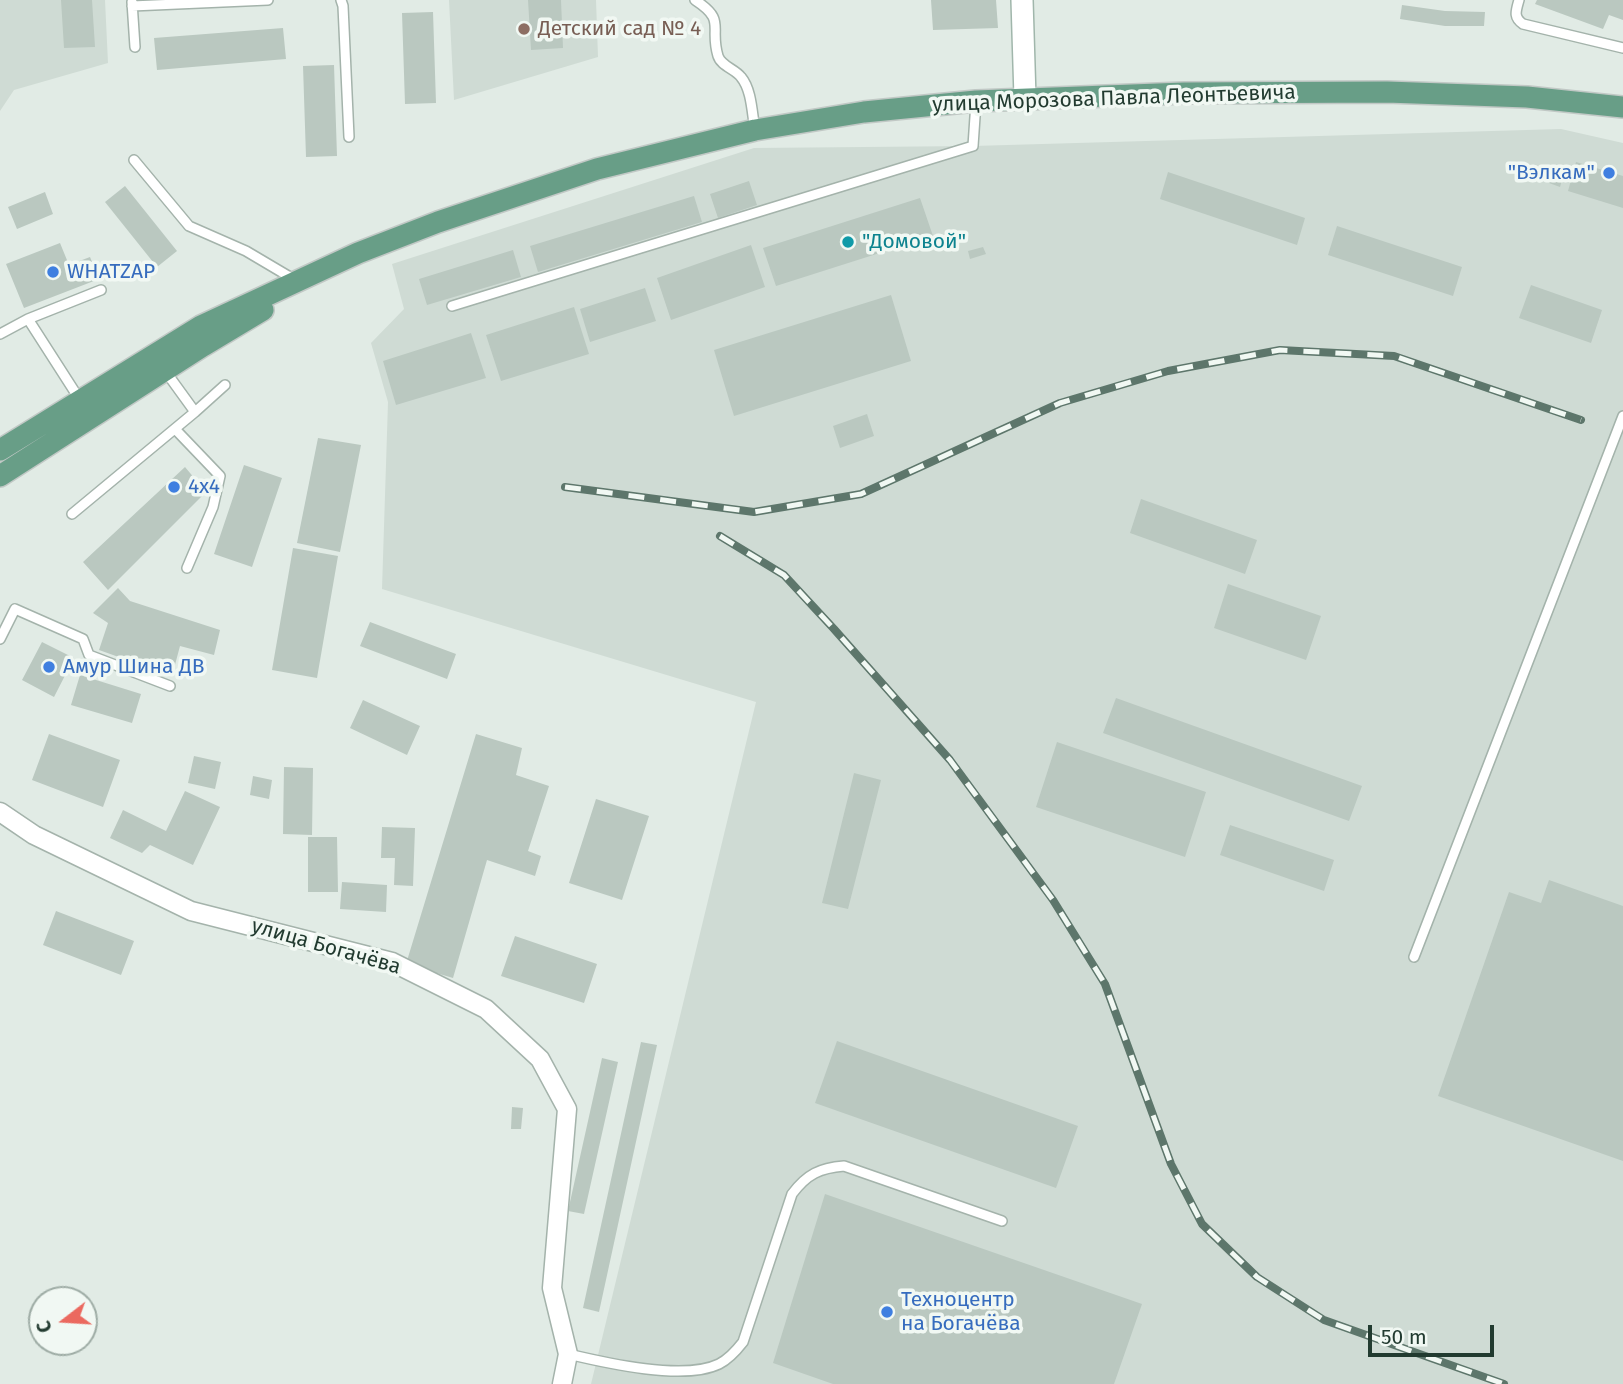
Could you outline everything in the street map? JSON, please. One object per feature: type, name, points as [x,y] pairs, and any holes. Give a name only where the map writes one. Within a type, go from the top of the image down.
[{"type":"main road","name":"улица Морозова Павла Леонтьевича","points":[[0,450],[201,326],[296,281],[438,222],[597,169],[755,130],[864,112],[976,101],[1184,93],[1387,92],[1527,97],[1623,107]]},
{"type":"main road","name":"улица Морозова Павла Леонтьевича","points":[[0,476],[264,310],[296,281]]},
{"type":"street","points":[[1022,0],[1025,98]]},
{"type":"street","name":"улица Богачёва","points":[[0,812],[34,835],[191,911],[392,962],[486,1009],[540,1059],[567,1109],[552,1288],[568,1354]]},
{"type":"street","points":[[562,1384],[568,1354]]},
{"type":"lane","points":[[135,47],[132,3],[268,0]]},
{"type":"lane","points":[[341,0],[349,137]]},
{"type":"lane","points":[[695,0],[714,16],[718,56],[723,64],[742,78],[747,87],[755,130]]},
{"type":"lane","points":[[1519,0],[1515,13],[1517,20],[1523,24],[1623,48]]},
{"type":"lane","points":[[452,306],[973,145],[976,101]]},
{"type":"lane","points":[[134,160],[189,226],[246,251],[296,281]]},
{"type":"lane","points":[[0,334],[28,319],[102,290]]},
{"type":"lane","points":[[28,319],[80,400]]},
{"type":"lane","points":[[165,370],[195,412]]},
{"type":"lane","points":[[72,514],[225,385]]},
{"type":"lane","points":[[1414,957],[1623,416]]},
{"type":"lane","points":[[175,429],[220,476],[213,507],[187,568]]},
{"type":"lane","points":[[0,639],[15,609],[83,639],[89,655],[170,686]]},
{"type":"lane","points":[[568,1354],[631,1368],[694,1370],[721,1363],[743,1342],[792,1194],[813,1172],[828,1167],[844,1166],[1002,1221]]},
{"type":"shaded area","points":[[0,0],[105,0],[108,63],[14,90],[0,111]]},
{"type":"shaded area","name":"Детский сад № 4","points":[[449,0],[596,0],[598,57],[454,100]]},
{"type":"shaded area","points":[[1561,129],[1623,143],[1623,1384],[591,1384],[756,702],[382,589],[388,402],[371,343],[404,309],[392,264],[754,148],[973,146]]},
{"type":"building","points":[[61,0],[92,0],[95,47],[64,48]]},
{"type":"building","points":[[528,0],[561,0],[563,48],[531,50]]},
{"type":"building","points":[[931,0],[996,0],[998,28],[933,30]]},
{"type":"building","points":[[1537,0],[1623,0],[1623,20],[1609,15],[1603,29],[1535,4]]},
{"type":"building","points":[[1402,5],[1445,11],[1485,12],[1484,26],[1445,26],[1400,19]]},
{"type":"building","points":[[433,12],[436,103],[405,104],[402,13]]},
{"type":"building","points":[[283,28],[286,59],[157,70],[154,38]]},
{"type":"building","points":[[334,65],[337,156],[306,157],[303,66]]},
{"type":"building","points":[[1576,162],[1623,176],[1623,208],[1568,191]]},
{"type":"building","points":[[1168,172],[1305,218],[1297,245],[1160,199]]},
{"type":"building","points":[[1551,177],[1562,180],[1560,187],[1549,183]]},
{"type":"building","points":[[749,181],[757,205],[718,218],[710,194]]},
{"type":"building","points":[[125,186],[177,251],[157,267],[105,202]]},
{"type":"building","points":[[45,192],[53,214],[17,229],[8,207]]},
{"type":"building","points":[[694,196],[702,222],[538,272],[530,246]]},
{"type":"building","name":"\"Домовой\"","points":[[920,198],[933,236],[776,286],[763,248]]},
{"type":"building","points":[[1337,226],[1462,267],[1453,296],[1328,255]]},
{"type":"building","name":"WHATZAP","points":[[60,243],[69,265],[90,257],[99,279],[24,308],[6,264]]},
{"type":"building","points":[[751,245],[765,287],[671,320],[657,278]]},
{"type":"building","points":[[983,247],[986,254],[970,259],[968,251]]},
{"type":"building","points":[[513,250],[521,277],[427,305],[419,279]]},
{"type":"building","points":[[1531,285],[1602,310],[1591,343],[1519,318]]},
{"type":"building","points":[[645,288],[656,321],[590,342],[580,309]]},
{"type":"building","points":[[891,295],[911,361],[734,416],[714,350]]},
{"type":"building","points":[[574,307],[589,354],[501,381],[486,335]]},
{"type":"building","points":[[471,333],[486,378],[396,405],[383,361]]},
{"type":"building","points":[[867,414],[874,436],[840,448],[833,426]]},
{"type":"building","points":[[318,438],[361,445],[340,552],[297,543]]},
{"type":"building","points":[[244,465],[282,478],[252,567],[214,554]]},
{"type":"building","points":[[185,467],[206,492],[108,590],[83,562]]},
{"type":"building","points":[[1141,499],[1257,540],[1245,574],[1130,533]]},
{"type":"building","points":[[293,548],[338,556],[317,678],[272,670]]},
{"type":"building","points":[[1228,584],[1321,616],[1306,660],[1214,628]]},
{"type":"building","points":[[118,588],[130,601],[220,630],[214,655],[180,646],[172,676],[99,650],[108,623],[93,613]]},
{"type":"building","points":[[370,622],[456,654],[447,679],[360,646]]},
{"type":"building","points":[[42,642],[74,658],[54,697],[22,680]]},
{"type":"building","points":[[80,675],[141,694],[132,723],[71,705]]},
{"type":"building","points":[[1116,698],[1362,786],[1349,821],[1103,733]]},
{"type":"building","points":[[363,700],[420,726],[407,755],[350,728]]},
{"type":"building","points":[[49,734],[120,760],[103,807],[32,780]]},
{"type":"building","points":[[476,734],[522,748],[516,775],[549,786],[528,851],[541,856],[535,876],[487,860],[453,978],[406,964]]},
{"type":"building","points":[[1057,742],[1206,792],[1185,857],[1036,807]]},
{"type":"building","points":[[194,756],[221,762],[215,789],[188,783]]},
{"type":"building","points":[[284,767],[313,768],[312,835],[283,834]]},
{"type":"building","points":[[854,773],[881,780],[848,909],[822,903]]},
{"type":"building","points":[[253,776],[272,780],[269,799],[250,795]]},
{"type":"building","points":[[185,791],[220,807],[193,865],[150,845],[142,853],[110,838],[123,810],[166,831]]},
{"type":"building","points":[[596,799],[649,816],[622,900],[569,883]]},
{"type":"building","points":[[1230,825],[1334,860],[1324,891],[1220,855]]},
{"type":"building","points":[[382,827],[415,828],[413,886],[394,885],[395,858],[381,858]]},
{"type":"building","points":[[308,837],[337,837],[338,892],[308,892]]},
{"type":"building","points":[[1549,880],[1623,906],[1623,1161],[1438,1096],[1509,892],[1541,903]]},
{"type":"building","points":[[342,882],[387,885],[386,912],[340,909]]},
{"type":"building","points":[[56,911],[134,941],[121,975],[43,945]]},
{"type":"building","points":[[515,936],[597,964],[584,1003],[501,976]]},
{"type":"building","points":[[837,1041],[1078,1126],[1056,1188],[815,1103]]},
{"type":"building","points":[[641,1042],[657,1045],[599,1312],[583,1308]]},
{"type":"building","points":[[602,1058],[618,1062],[584,1214],[568,1211]]},
{"type":"building","points":[[512,1107],[523,1108],[521,1129],[511,1129]]},
{"type":"building","points":[[825,1194],[1142,1304],[1114,1384],[833,1384],[773,1363]]},
{"type":"railway","points":[[565,487],[754,512],[861,494],[1060,403],[1168,371],[1280,350],[1394,356],[1581,420]]},
{"type":"railway","points":[[720,536],[784,575],[834,629],[950,760],[1053,900],[1105,984],[1171,1164],[1202,1224],[1257,1277],[1324,1320],[1504,1384]]},
{"type":"place","name":"Детский сад № 4","points":[[524,29]]},
{"type":"place","name":"\"Вэлкам\"","points":[[1609,173]]},
{"type":"place","name":"\"Домовой\"","points":[[848,242]]},
{"type":"place","name":"WHATZAP","points":[[53,272]]},
{"type":"place","name":"4х4","points":[[174,487]]},
{"type":"place","name":"Амур Шина ДВ","points":[[49,667]]},
{"type":"place","name":"Техноцентр на Богачёва","points":[[887,1312]]}]
